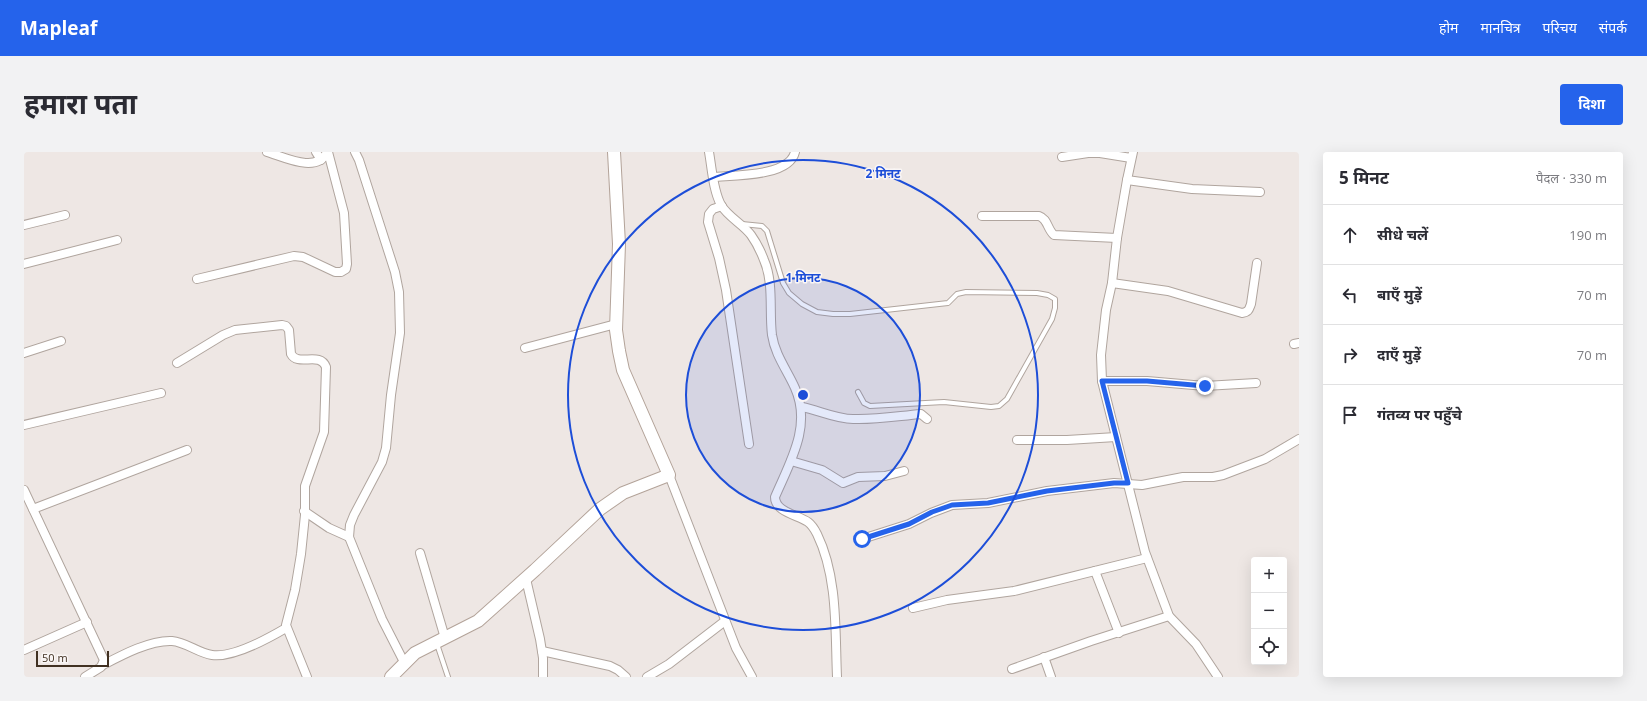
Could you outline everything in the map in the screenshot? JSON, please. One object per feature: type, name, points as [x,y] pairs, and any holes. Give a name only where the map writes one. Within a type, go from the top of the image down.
[{"type":"street","points":[[316,152],[321,160]]},
{"type":"street","points":[[271,153],[303,162],[318,163],[324,158],[327,152]]},
{"type":"street","points":[[197,279],[294,256],[303,257],[335,272],[341,272],[346,269],[344,213],[327,152]]},
{"type":"street","points":[[356,152],[360,160],[395,272],[399,292],[400,333],[391,394],[386,448],[382,462],[354,515],[350,525],[349,537],[382,619],[404,662]]},
{"type":"street","points":[[614,152],[619,244],[616,324],[623,370],[669,475],[736,648],[752,677]]},
{"type":"street","points":[[709,152],[713,177],[722,206],[752,236],[764,261],[770,286],[772,336],[777,353],[795,387],[802,407],[800,432],[795,453],[775,501],[780,508],[808,522],[821,543],[829,571],[832,590],[837,677]]},
{"type":"street","points":[[713,177],[779,169],[788,164],[795,152]]},
{"type":"street","points":[[1062,157],[1088,152],[1132,155],[1112,283],[1106,310],[1101,355],[1102,381],[1147,558],[1166,617],[1196,644],[1218,677]]},
{"type":"street","points":[[1127,180],[1192,189],[1260,192]]},
{"type":"street","points":[[722,206],[713,210],[709,214],[708,222],[726,290],[750,444]]},
{"type":"street","points":[[24,225],[66,215]]},
{"type":"street","points":[[982,216],[1039,216],[1045,220],[1050,232],[1054,235],[1118,238]]},
{"type":"street","points":[[24,264],[117,240]]},
{"type":"street","points":[[1112,283],[1168,292],[1246,312],[1249,310],[1251,304],[1257,263]]},
{"type":"street","points":[[525,348],[616,324]]},
{"type":"street","points":[[177,364],[234,330],[282,325],[286,326],[289,330],[292,358],[319,359],[324,362],[326,367],[324,432],[305,486],[301,554],[295,590],[286,628],[307,677]]},
{"type":"street","points":[[24,353],[60,341]]},
{"type":"street","points":[[1102,381],[1147,381],[1205,386],[1256,383]]},
{"type":"street","points":[[24,425],[161,393]]},
{"type":"street","points":[[802,407],[824,412],[837,417],[852,419],[921,414],[927,419]]},
{"type":"street","points":[[1017,440],[1066,440],[1116,437]]},
{"type":"street","points":[[862,539],[909,524],[932,512],[952,505],[988,503],[1047,491],[1114,483],[1142,485],[1184,477],[1213,477],[1231,473],[1265,460],[1299,439]]},
{"type":"street","points":[[33,509],[187,450]]},
{"type":"street","points":[[791,461],[822,470],[843,483],[858,477],[885,476],[904,471]]},
{"type":"street","points":[[390,677],[415,653],[478,621],[526,579],[600,509],[623,493],[669,475]]},
{"type":"street","points":[[24,490],[102,655],[104,660],[103,665]]},
{"type":"street","points":[[304,511],[329,528],[349,537]]},
{"type":"street","points":[[420,553],[441,640]]},
{"type":"street","points":[[913,608],[947,600],[1014,591],[1147,558]]},
{"type":"street","points":[[1095,571],[1119,633]]},
{"type":"street","points":[[526,579],[542,651],[543,677]]},
{"type":"street","points":[[1012,669],[1091,641],[1166,617]]},
{"type":"street","points":[[647,677],[669,664],[725,621]]},
{"type":"street","points":[[24,650],[87,622]]},
{"type":"street","points":[[85,677],[103,665],[141,648],[166,642],[180,643],[212,655],[223,655],[262,642],[286,628]]},
{"type":"street","points":[[542,651],[610,666],[618,670],[626,677]]},
{"type":"street","points":[[1044,657],[1051,677]]},
{"type":"lane","points":[[740,224],[762,226],[767,231],[783,283],[789,293],[802,304],[817,312],[850,314],[948,303],[957,294],[966,292],[1037,293],[1048,295],[1055,299],[1055,308],[1052,319],[1007,399],[999,406],[991,407],[944,402],[870,406],[860,399],[858,392]]},
{"type":"lane","points":[[441,640],[448,677]]},
{"type":"route","points":[[862,539],[909,524],[932,512],[952,505],[988,503],[1047,491],[1114,483],[1128,483],[1102,381],[1147,381],[1191,386],[1205,386]]}]
